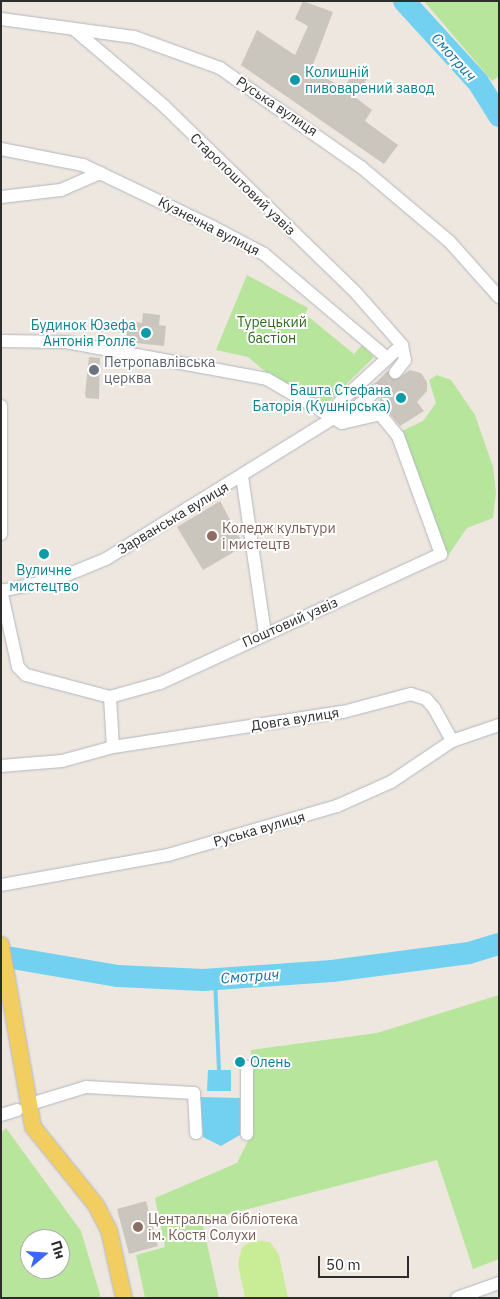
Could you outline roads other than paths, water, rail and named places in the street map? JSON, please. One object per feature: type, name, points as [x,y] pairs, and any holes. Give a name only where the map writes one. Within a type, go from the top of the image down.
[{"type":"main road","points":[[1,945],[24,1086],[22,1107],[33,1127],[96,1205],[109,1230],[124,1298]]},
{"type":"street","name":"Руська вулиця","points":[[1,20],[134,37],[220,68],[360,167],[455,246],[499,297]]},
{"type":"street","name":"Старопоштовий узвіз","points":[[76,31],[164,106],[357,294],[402,345]]},
{"type":"street","name":"Кузнечна вулиця","points":[[1,149],[70,161],[100,173],[264,254],[387,358]]},
{"type":"street","points":[[1,197],[61,190],[100,173]]},
{"type":"street","points":[[1,341],[66,342],[267,379],[333,418]]},
{"type":"street","points":[[333,418],[333,410],[343,399],[402,345],[405,360],[395,373]]},
{"type":"street","name":"Зарванська вулиця","points":[[1,591],[57,580],[106,558],[242,476],[333,418],[342,418],[378,390]]},
{"type":"street","points":[[1,406],[1,534]]},
{"type":"street","name":"Поштовий узвіз","points":[[110,697],[160,683],[265,633],[441,554],[398,436],[386,416],[373,414],[347,424],[333,418]]},
{"type":"street","points":[[242,476],[265,633]]},
{"type":"street","points":[[1,591],[18,667],[26,675],[110,697],[113,747]]},
{"type":"street","name":"Довга вулиця","points":[[1,766],[62,761],[113,747],[343,712],[411,694],[426,699],[434,708],[452,741]]},
{"type":"street","name":"Руська вулиця","points":[[1,885],[168,855],[337,806],[391,782],[452,741],[499,725]]},
{"type":"street","points":[[247,1067],[247,1134]]},
{"type":"street","points":[[1,1115],[86,1088],[194,1093],[196,1133]]},
{"type":"street","points":[[457,1298],[499,1283]]},
{"type":"water","points":[[208,1070],[231,1070],[231,1091],[207,1091]]},
{"type":"water","points":[[200,1097],[240,1098],[240,1135],[221,1146],[203,1137]]},
{"type":"waterway","name":"Смотрич","points":[[404,1],[478,82],[499,116]]},
{"type":"waterway","name":"Смотрич","points":[[1,956],[118,976],[203,980],[332,971],[469,953],[499,944]]},
{"type":"waterway","points":[[215,979],[219,1070]]},
{"type":"tunnel","points":[[377,390],[395,373]]},
{"type":"place","name":"Колишній пивоварений завод","points":[[295,80]]},
{"type":"place","name":"Будинок Юзефа Антонія Роллє","points":[[146,333]]},
{"type":"place","name":"Петропавлівська церква","points":[[94,370]]},
{"type":"place","name":"Башта Стефана Баторія (Кушнірська)","points":[[401,398]]},
{"type":"place","name":"Коледж культури і мистецтв","points":[[212,536]]},
{"type":"place","name":"Вуличне мистецтво","points":[[44,554]]},
{"type":"place","name":"Олень","points":[[240,1062]]},
{"type":"place","name":"Центральна бібліотека ім. Костя Солухи","points":[[138,1227]]},
{"type":"park label","name":"Турецький бастіон","points":[[272,330]]}]
